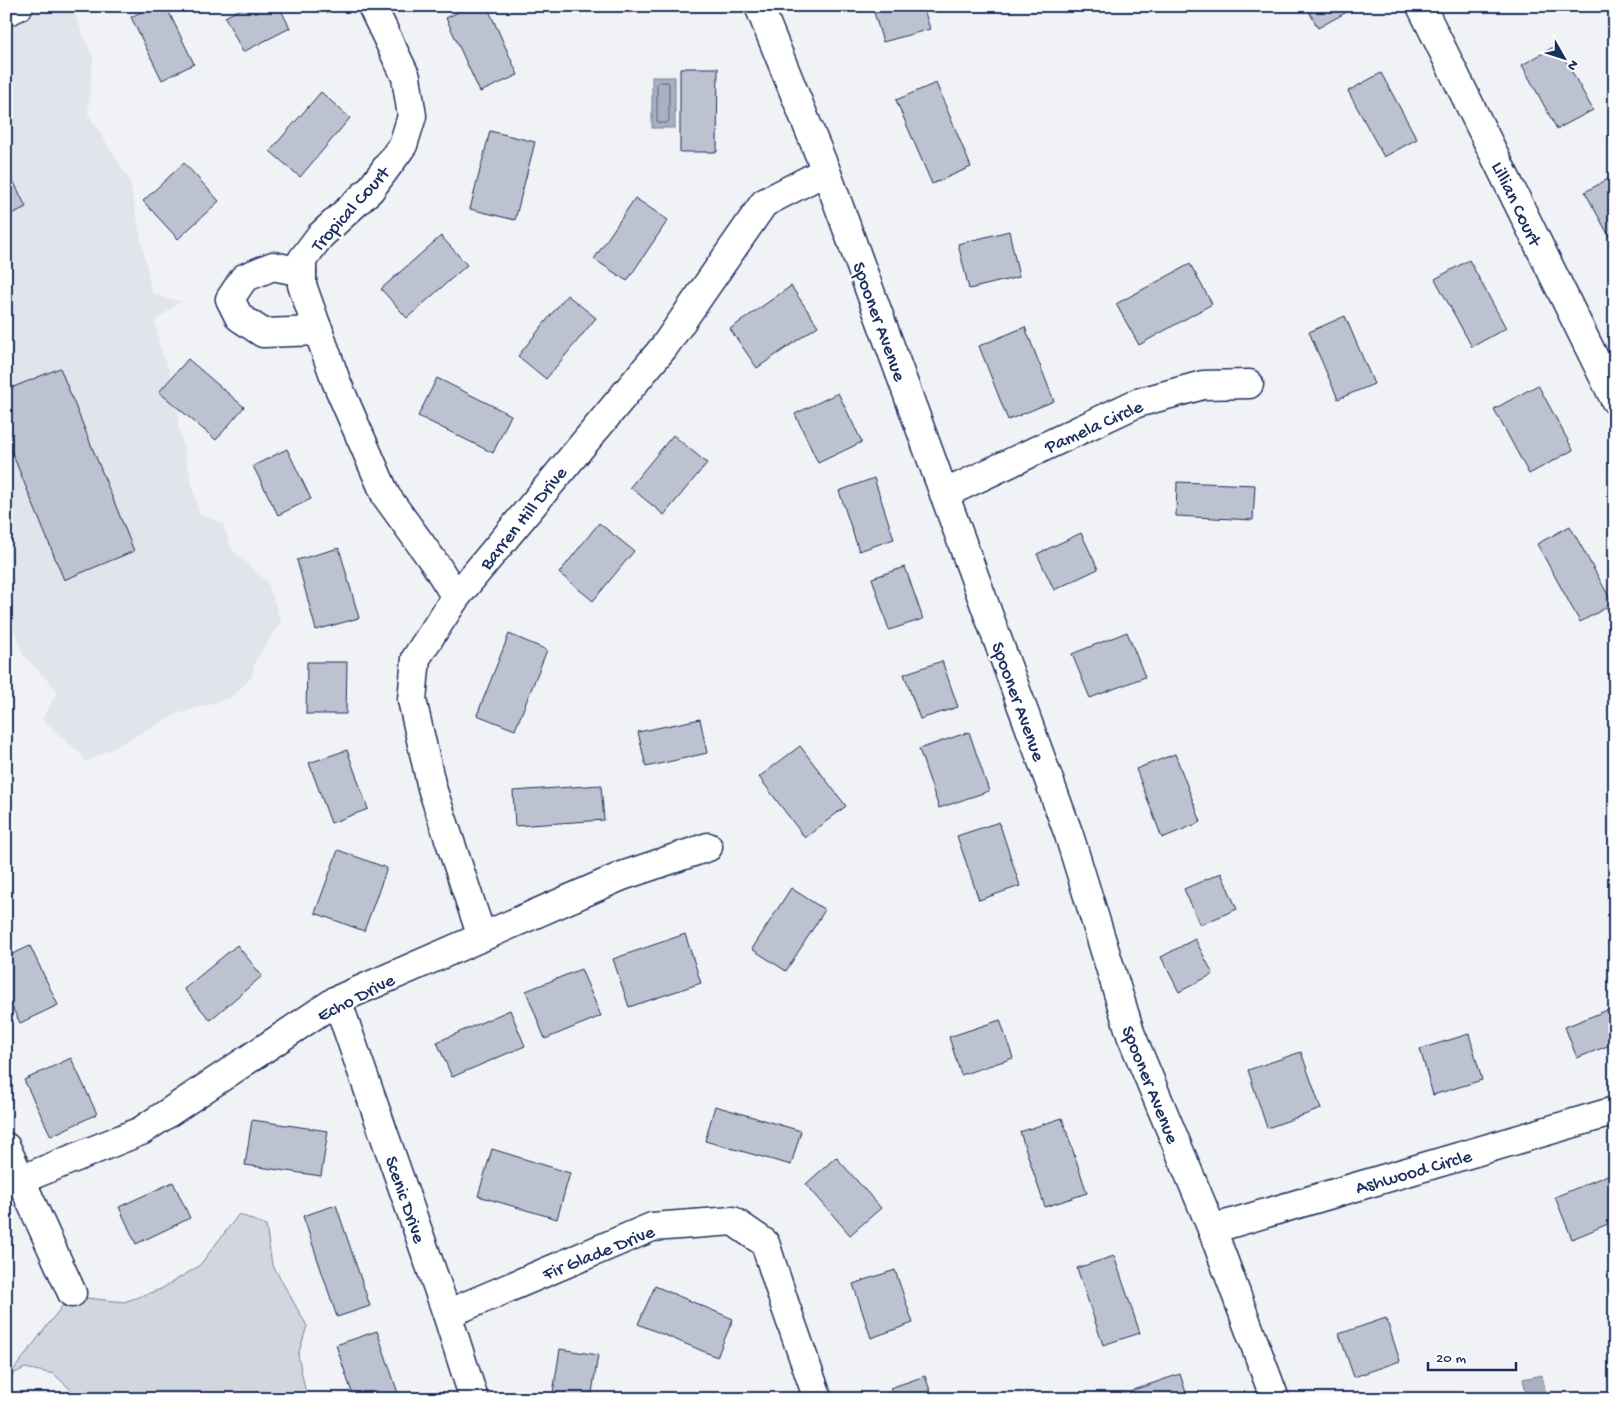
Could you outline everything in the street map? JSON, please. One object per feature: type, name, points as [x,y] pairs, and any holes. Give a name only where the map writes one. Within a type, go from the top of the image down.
[{"type":"street","points":[[6,12],[19,6]]},
{"type":"street","name":"Tropical Court","points":[[372,6],[406,77],[412,116],[403,145],[370,190],[320,236],[302,260],[302,285],[336,381],[386,496],[436,565],[456,597]]},
{"type":"street","name":"Spooner Avenue","points":[[759,6],[826,171],[1069,835],[1131,1035],[1212,1229],[1275,1399]]},
{"type":"street","name":"Lillian Court","points":[[1422,6],[1615,400]]},
{"type":"street","name":"Barren Hill Drive","points":[[482,938],[432,788],[412,700],[416,658],[456,597],[664,346],[764,203],[826,171]]},
{"type":"street","name":"Tropical Court","points":[[302,272],[273,266],[244,278],[230,299],[239,317],[263,333],[319,332]]},
{"type":"street","name":"Pamela Circle","points":[[944,494],[1137,403],[1203,385],[1250,384]]},
{"type":"street","name":"Echo Drive","points":[[20,1180],[141,1131],[337,1000],[622,876],[708,847]]},
{"type":"street","name":"Scenic Drive","points":[[337,1000],[447,1314],[474,1399]]},
{"type":"street","name":"Ashwood Circle","points":[[1212,1229],[1615,1111]]},
{"type":"street","points":[[6,1147],[72,1293]]},
{"type":"street","name":"Fir Glade Drive","points":[[447,1314],[652,1227],[733,1221],[765,1243],[784,1305],[818,1399]]},
{"type":"shaded area","points":[[6,6],[71,6],[93,58],[88,114],[129,179],[152,293],[168,299],[181,301],[155,321],[159,345],[175,386],[179,428],[199,514],[223,524],[232,550],[268,583],[281,622],[255,661],[251,678],[232,697],[175,715],[86,762],[81,754],[42,719],[58,691],[23,655],[6,604]]},
{"type":"shaded area","points":[[239,1214],[266,1226],[272,1264],[307,1326],[298,1355],[307,1399],[81,1399],[54,1374],[25,1368],[9,1376],[72,1293],[77,1297],[124,1302],[161,1289],[199,1266]]},
{"type":"water","points":[[652,77],[675,77],[675,128],[652,128]]},
{"type":"water","points":[[1542,1375],[1547,1399],[1527,1399],[1523,1379]]},
{"type":"building","points":[[153,6],[166,6],[194,64],[162,80],[131,17]]},
{"type":"building","points":[[246,6],[279,6],[290,28],[243,52],[225,17]]},
{"type":"building","points":[[471,6],[487,6],[518,75],[480,92],[446,18]]},
{"type":"building","points":[[872,6],[923,6],[930,29],[883,42]]},
{"type":"building","points":[[1306,6],[1353,6],[1354,8],[1318,28]]},
{"type":"building","points":[[1557,45],[1593,110],[1557,129],[1522,65]]},
{"type":"building","points":[[680,68],[718,68],[717,152],[680,152]]},
{"type":"building","points":[[1381,73],[1417,139],[1384,157],[1348,91]]},
{"type":"building","points":[[936,83],[971,167],[932,184],[896,100]]},
{"type":"building","points":[[321,92],[350,118],[300,177],[270,151]]},
{"type":"building","points":[[490,131],[535,142],[515,220],[470,209]]},
{"type":"building","points":[[184,163],[219,201],[178,239],[143,201]]},
{"type":"building","points":[[6,166],[26,207],[6,217]]},
{"type":"building","points":[[1615,175],[1615,247],[1585,192]]},
{"type":"building","points":[[635,198],[668,220],[627,281],[594,259]]},
{"type":"building","points":[[1009,231],[1019,277],[969,289],[958,244]]},
{"type":"building","points":[[441,236],[467,265],[407,318],[381,289]]},
{"type":"building","points":[[1469,260],[1506,328],[1472,347],[1435,279]]},
{"type":"building","points":[[1190,264],[1212,304],[1139,345],[1116,304]]},
{"type":"building","points":[[791,286],[818,326],[757,368],[730,329]]},
{"type":"building","points":[[567,295],[596,318],[546,379],[518,356]]},
{"type":"building","points":[[1345,316],[1374,384],[1338,399],[1309,332]]},
{"type":"building","points":[[1025,327],[1054,401],[1008,420],[979,346]]},
{"type":"building","points":[[188,359],[244,407],[216,440],[159,392]]},
{"type":"building","points":[[60,368],[134,551],[64,580],[6,438],[6,390]]},
{"type":"building","points":[[437,378],[511,415],[493,453],[418,416]]},
{"type":"building","points":[[1538,385],[1573,450],[1529,474],[1494,409]]},
{"type":"building","points":[[838,393],[862,442],[818,463],[795,414]]},
{"type":"building","points":[[673,435],[707,463],[664,515],[630,487]]},
{"type":"building","points":[[287,449],[311,499],[278,515],[253,466]]},
{"type":"building","points":[[874,478],[894,539],[859,551],[839,491]]},
{"type":"building","points":[[1177,482],[1255,485],[1253,520],[1176,516]]},
{"type":"building","points":[[599,523],[634,551],[593,601],[559,573]]},
{"type":"building","points":[[1570,526],[1613,604],[1580,622],[1537,544]]},
{"type":"building","points":[[1081,533],[1098,569],[1054,590],[1037,554]]},
{"type":"building","points":[[339,548],[359,618],[316,630],[297,560]]},
{"type":"building","points":[[905,567],[923,619],[889,630],[872,578]]},
{"type":"building","points":[[1127,632],[1145,677],[1090,698],[1072,654]]},
{"type":"building","points":[[509,634],[547,650],[515,730],[477,715]]},
{"type":"building","points":[[942,661],[958,707],[920,719],[904,674]]},
{"type":"building","points":[[307,662],[347,662],[346,714],[306,714]]},
{"type":"building","points":[[700,719],[707,753],[646,767],[638,732]]},
{"type":"building","points":[[969,732],[989,791],[939,808],[919,749]]},
{"type":"building","points":[[800,746],[846,806],[805,838],[759,777]]},
{"type":"building","points":[[347,750],[368,809],[331,823],[309,763]]},
{"type":"building","points":[[1175,754],[1201,822],[1162,838],[1136,769]]},
{"type":"building","points":[[601,785],[604,820],[515,826],[513,791]]},
{"type":"building","points":[[999,822],[1020,886],[979,900],[957,836]]},
{"type":"building","points":[[338,850],[387,868],[364,931],[315,913]]},
{"type":"building","points":[[1221,873],[1237,909],[1200,925],[1184,889]]},
{"type":"building","points":[[791,888],[825,910],[786,971],[752,949]]},
{"type":"building","points":[[685,934],[701,983],[629,1007],[613,959]]},
{"type":"building","points":[[1195,939],[1213,974],[1179,992],[1161,957]]},
{"type":"building","points":[[237,945],[262,976],[210,1020],[184,989]]},
{"type":"building","points":[[30,946],[58,1005],[20,1023],[6,995],[6,957]]},
{"type":"building","points":[[581,969],[601,1016],[545,1039],[526,991]]},
{"type":"building","points":[[1615,1007],[1615,1043],[1577,1058],[1565,1027]]},
{"type":"building","points":[[510,1010],[525,1046],[452,1077],[437,1042]]},
{"type":"building","points":[[1000,1020],[1013,1058],[961,1075],[949,1037]]},
{"type":"building","points":[[1469,1034],[1482,1080],[1433,1095],[1420,1049]]},
{"type":"building","points":[[1301,1052],[1321,1109],[1267,1128],[1248,1070]]},
{"type":"building","points":[[71,1058],[97,1114],[51,1136],[24,1080]]},
{"type":"building","points":[[715,1106],[801,1131],[791,1165],[705,1141]]},
{"type":"building","points":[[1062,1118],[1087,1193],[1045,1207],[1020,1132]]},
{"type":"building","points":[[252,1120],[328,1131],[321,1176],[245,1165]]},
{"type":"building","points":[[492,1149],[570,1173],[557,1219],[478,1196]]},
{"type":"building","points":[[836,1157],[881,1208],[850,1235],[806,1184]]},
{"type":"building","points":[[1615,1172],[1615,1221],[1572,1239],[1555,1197]]},
{"type":"building","points":[[173,1182],[190,1218],[136,1244],[119,1207]]},
{"type":"building","points":[[336,1205],[370,1306],[337,1317],[303,1216]]},
{"type":"building","points":[[1114,1256],[1140,1333],[1103,1345],[1077,1268]]},
{"type":"building","points":[[895,1270],[913,1323],[871,1338],[853,1284]]},
{"type":"building","points":[[655,1286],[733,1319],[717,1357],[638,1324]]},
{"type":"building","points":[[1386,1318],[1400,1361],[1354,1377],[1339,1334]]},
{"type":"building","points":[[377,1331],[400,1399],[354,1399],[336,1345]]},
{"type":"building","points":[[560,1349],[598,1355],[591,1399],[552,1399]]},
{"type":"building","points":[[1180,1374],[1188,1399],[1136,1399],[1133,1390]]},
{"type":"building","points":[[925,1376],[933,1399],[894,1399],[890,1388]]}]
